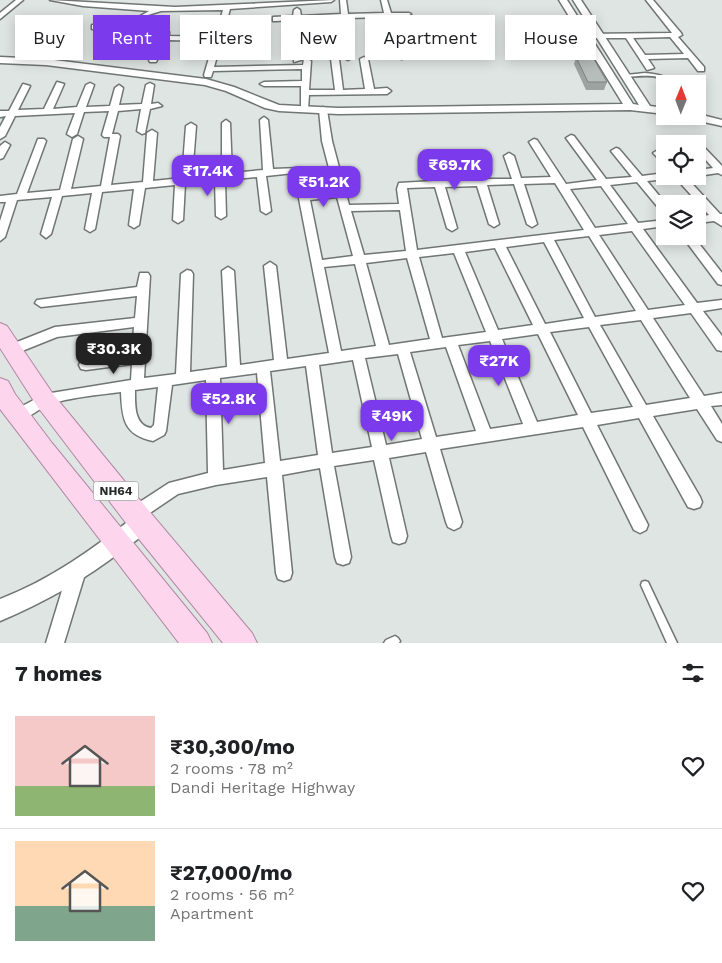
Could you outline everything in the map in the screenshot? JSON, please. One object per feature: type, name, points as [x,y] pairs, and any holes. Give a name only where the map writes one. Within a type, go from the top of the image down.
[{"type":"main road","name":"NH64","points":[[6,340],[45,400],[139,519],[242,643]]},
{"type":"main road","name":"NH64","points":[[0,388],[18,415],[197,643]]},
{"type":"street","points":[[0,18],[20,0]]},
{"type":"street","points":[[53,0],[163,8],[227,8],[250,3],[331,0]]},
{"type":"street","points":[[343,0],[344,15]]},
{"type":"street","points":[[384,0],[388,15],[406,14]]},
{"type":"street","points":[[563,0],[572,15]]},
{"type":"street","points":[[576,0],[645,105],[656,108]]},
{"type":"street","points":[[596,36],[673,36],[678,34],[649,0]]},
{"type":"street","points":[[297,2],[297,15]]},
{"type":"street","points":[[144,15],[163,8]]},
{"type":"street","points":[[225,15],[227,8]]},
{"type":"street","points":[[0,18],[10,19]]},
{"type":"street","points":[[276,19],[281,19]]},
{"type":"street","points":[[628,36],[650,68]]},
{"type":"street","points":[[673,36],[701,69]]},
{"type":"street","points":[[640,53],[684,49]]},
{"type":"street","points":[[596,53],[628,104]]},
{"type":"street","points":[[640,53],[690,56]]},
{"type":"street","points":[[364,59],[370,91]]},
{"type":"street","points":[[0,60],[208,74],[307,64],[305,93],[309,109],[327,136],[384,351]]},
{"type":"street","points":[[208,74],[212,60]]},
{"type":"street","points":[[335,60],[339,92]]},
{"type":"street","points":[[208,74],[230,89],[269,106],[279,108],[338,112],[628,104],[656,105]]},
{"type":"street","points":[[264,84],[306,83]]},
{"type":"street","points":[[47,112],[60,84]]},
{"type":"street","points":[[46,234],[61,192],[80,110],[90,84]]},
{"type":"street","points":[[134,224],[144,185],[147,106],[150,85]]},
{"type":"street","points":[[0,156],[2,141],[12,114],[26,86]]},
{"type":"street","points":[[90,229],[102,189],[114,108],[119,88]]},
{"type":"street","points":[[305,93],[387,91]]},
{"type":"street","points":[[0,114],[158,106]]},
{"type":"street","points":[[706,114],[722,117]]},
{"type":"street","points":[[264,120],[266,211]]},
{"type":"street","points":[[706,120],[722,123]]},
{"type":"street","points":[[221,216],[226,123]]},
{"type":"street","points":[[178,220],[191,126]]},
{"type":"street","points":[[571,138],[722,346]]},
{"type":"street","points":[[0,237],[41,141]]},
{"type":"street","points":[[534,142],[722,436]]},
{"type":"street","points":[[616,151],[656,199]]},
{"type":"street","points":[[706,155],[721,171]]},
{"type":"street","points":[[509,156],[532,224]]},
{"type":"street","points":[[474,158],[494,224]]},
{"type":"street","points":[[434,160],[452,228]]},
{"type":"street","points":[[0,199],[299,170],[336,357]]},
{"type":"street","points":[[706,172],[721,171]]},
{"type":"street","points":[[485,436],[444,342],[412,254],[404,207],[403,185],[518,182],[604,183],[656,177]]},
{"type":"street","points":[[688,185],[720,219]]},
{"type":"street","points":[[304,197],[342,193]]},
{"type":"street","points":[[346,208],[404,207]]},
{"type":"street","points":[[706,220],[720,219]]},
{"type":"street","points":[[317,264],[458,249],[656,224]]},
{"type":"street","points":[[547,238],[592,322],[694,502]]},
{"type":"street","points":[[500,244],[640,526]]},
{"type":"street","points":[[694,245],[722,281]]},
{"type":"street","points":[[458,249],[532,428]]},
{"type":"street","points":[[270,266],[281,365]]},
{"type":"street","points":[[228,271],[234,371]]},
{"type":"street","points":[[183,378],[187,274]]},
{"type":"street","points":[[144,276],[138,358],[132,385],[130,420],[136,428],[148,435],[153,435],[161,426],[166,380]]},
{"type":"street","points":[[41,303],[143,291]]},
{"type":"street","points":[[18,415],[45,400],[132,385],[722,304]]},
{"type":"street","points":[[6,340],[54,332],[141,322]]},
{"type":"street","points":[[403,348],[454,522]]},
{"type":"street","points":[[358,355],[399,536]]},
{"type":"street","points":[[86,365],[138,358]]},
{"type":"street","points":[[312,360],[326,461],[343,557]]},
{"type":"street","points":[[263,367],[284,573]]},
{"type":"street","points":[[213,373],[216,478]]},
{"type":"street","points":[[0,610],[22,602],[76,574],[118,542],[139,519],[174,488],[216,478],[722,399]]},
{"type":"street","points":[[55,643],[76,574]]},
{"type":"lane","points":[[626,76],[656,75]]},
{"type":"lane","points":[[645,585],[672,643]]},
{"type":"building","points":[[577,60],[594,60],[607,82],[588,82]]}]
